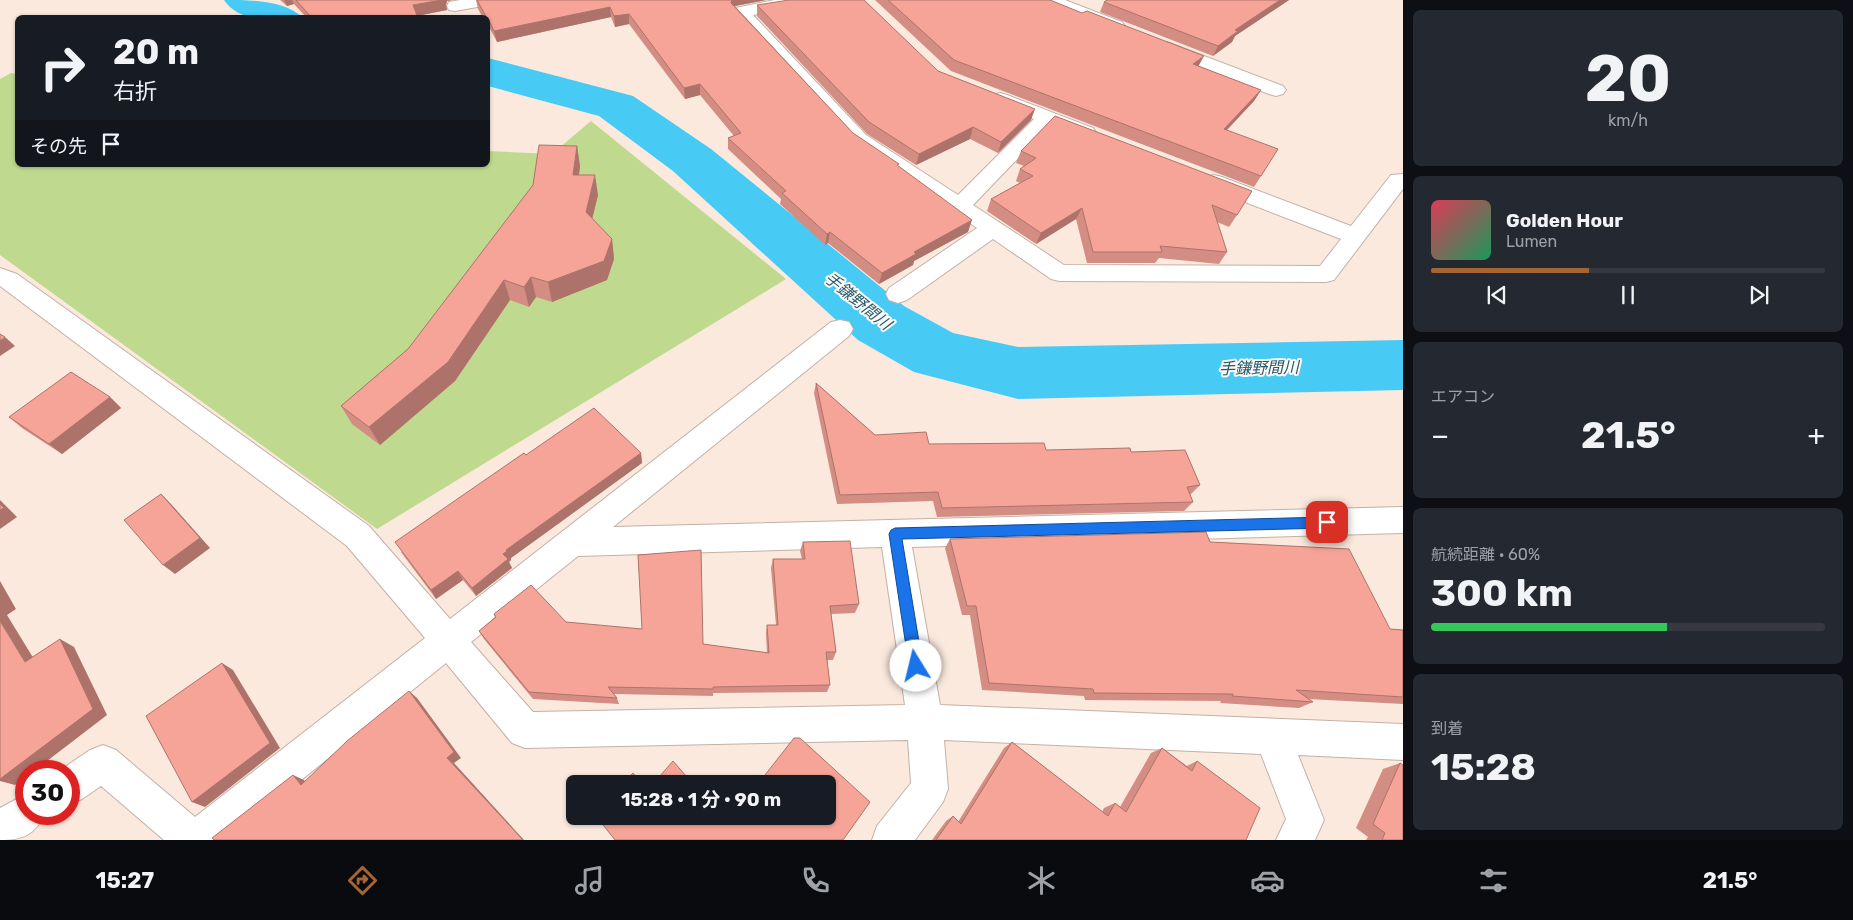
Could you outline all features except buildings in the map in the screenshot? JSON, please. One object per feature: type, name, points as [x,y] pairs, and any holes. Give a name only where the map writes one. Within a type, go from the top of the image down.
[{"type":"street","points":[[454,8],[488,0]]},
{"type":"street","points":[[1050,0],[1131,32]]},
{"type":"street","points":[[790,1],[742,12],[859,139],[1059,273],[1326,274],[1399,180]]},
{"type":"street","points":[[1149,40],[1276,90]]},
{"type":"street","points":[[986,94],[1101,138]]},
{"type":"street","points":[[960,206],[1047,117]]},
{"type":"street","points":[[1192,173],[1355,236]]},
{"type":"street","points":[[898,294],[993,228]]},
{"type":"street","points":[[0,276],[17,286],[358,536],[525,730],[925,722],[1403,742]]},
{"type":"street","points":[[80,779],[103,764],[195,840],[840,329]]},
{"type":"street","points":[[573,542],[1403,520]]},
{"type":"street","points":[[891,840],[930,789],[925,722],[895,534]]},
{"type":"street","points":[[1273,737],[1305,820],[1295,840]]},
{"type":"street","points":[[0,830],[15,820]]},
{"type":"green space","points":[[11,73],[15,74],[15,167],[490,167],[490,151],[552,154],[591,121],[786,279],[377,529],[0,255],[0,79]]},
{"type":"waterway","name":"手鎌野間川","points":[[245,0],[275,15]]},
{"type":"waterway","name":"手鎌野間川","points":[[490,73],[616,106],[692,160],[881,323],[937,354],[1018,373],[1403,365]]},
{"type":"route","points":[[916,666],[895,534],[1327,522]]}]
